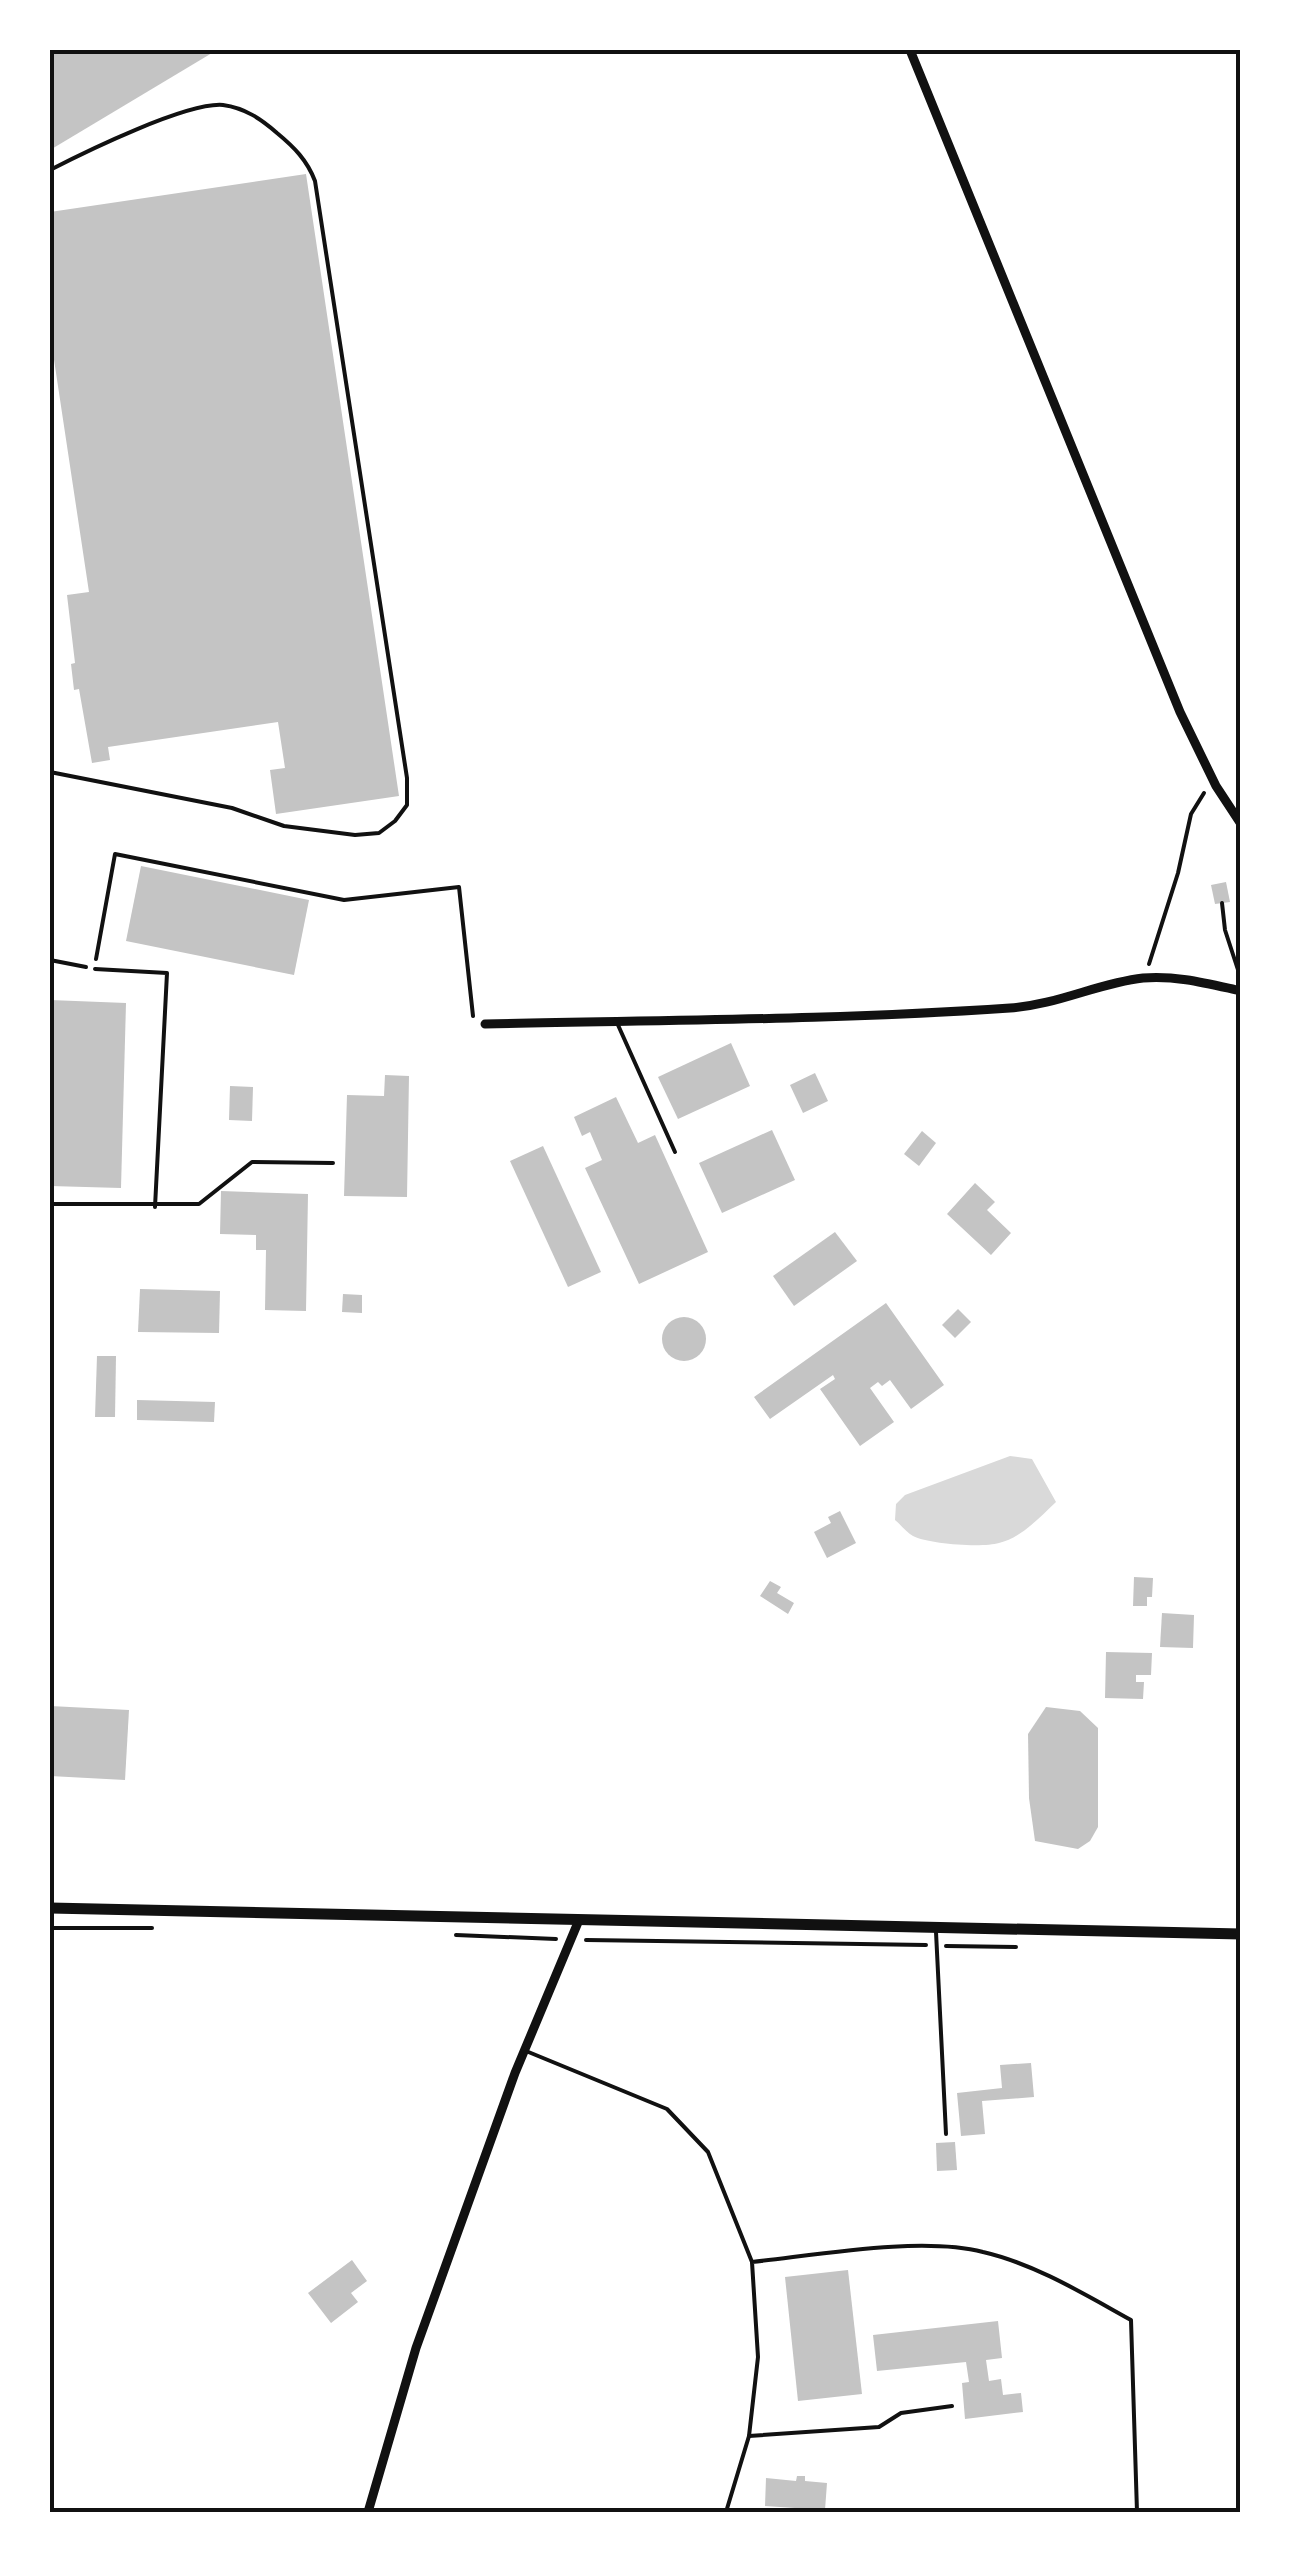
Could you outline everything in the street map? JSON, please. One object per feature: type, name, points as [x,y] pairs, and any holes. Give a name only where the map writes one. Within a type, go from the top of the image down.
[{"type":"main road","points":[[50,1908],[1241,1934]]},
{"type":"street","points":[[910,50],[1180,712],[1216,786],[1241,824]]},
{"type":"street","points":[[485,1024],[1015,1008],[1060,1001],[1101,986],[1142,978],[1172,977],[1240,991]]},
{"type":"street","points":[[368,2512],[416,2348],[524,2050],[579,1920]]},
{"type":"lane","points":[[50,170],[170,117],[218,104],[243,109],[264,122],[293,146],[309,166],[315,181],[404,758],[407,804],[395,822],[380,833],[355,835],[284,826],[232,808],[50,772]]},
{"type":"lane","points":[[94,969],[167,973],[155,1207]]},
{"type":"lane","points":[[616,1021],[675,1152]]},
{"type":"lane","points":[[50,1204],[199,1204],[252,1162],[334,1164]]},
{"type":"lane","points":[[936,1928],[946,2134]]},
{"type":"lane","points":[[524,2050],[666,2109],[708,2152],[752,2262],[758,2357],[749,2436],[726,2512]]},
{"type":"lane","points":[[752,2262],[912,2246],[982,2251],[1067,2284],[1130,2320],[1137,2512]]},
{"type":"lane","points":[[749,2436],[879,2427],[901,2413],[952,2406]]},
{"type":"path","points":[[1142,978],[1178,872],[1191,814],[1202,795],[1216,786]]},
{"type":"path","points":[[50,960],[94,969],[115,854],[344,900],[458,887],[474,1024],[485,1024]]},
{"type":"path","points":[[1222,903],[1225,930],[1241,980],[1240,991]]},
{"type":"path","points":[[50,1928],[152,1928]]},
{"type":"path","points":[[454,1935],[1024,1947]]},
{"type":"shaded area","points":[[1010,1456],[1032,1459],[1056,1502],[1015,1537],[991,1544],[942,1543],[913,1536],[895,1520],[896,1504],[905,1495]]},
{"type":"building","points":[[50,50],[217,50],[50,150]]},
{"type":"building","points":[[306,174],[399,796],[276,814],[270,770],[285,768],[278,722],[108,747],[110,760],[92,763],[71,664],[75,663],[67,595],[89,592],[50,333],[50,212]]},
{"type":"building","points":[[141,866],[309,900],[294,975],[126,941]]},
{"type":"building","points":[[1226,882],[1230,902],[1215,904],[1211,885]]},
{"type":"building","points":[[50,1000],[126,1003],[121,1188],[50,1186]]},
{"type":"building","points":[[731,1043],[750,1086],[678,1119],[658,1077]]},
{"type":"building","points":[[815,1073],[828,1101],[803,1113],[790,1085]]},
{"type":"building","points":[[385,1075],[409,1076],[407,1197],[344,1196],[347,1095],[384,1096]]},
{"type":"building","points":[[230,1086],[253,1087],[252,1121],[229,1120]]},
{"type":"building","points":[[616,1097],[638,1143],[655,1135],[708,1252],[639,1284],[585,1168],[602,1160],[590,1132],[582,1136],[574,1117]]},
{"type":"building","points":[[772,1130],[795,1180],[722,1213],[699,1163]]},
{"type":"building","points":[[922,1131],[936,1143],[919,1166],[904,1154]]},
{"type":"building","points":[[543,1146],[601,1272],[568,1287],[510,1161]]},
{"type":"building","points":[[975,1183],[995,1202],[987,1210],[1011,1233],[991,1255],[947,1214]]},
{"type":"building","points":[[221,1191],[308,1194],[306,1311],[265,1310],[266,1250],[256,1250],[256,1235],[220,1234]]},
{"type":"building","points":[[835,1232],[857,1261],[794,1306],[773,1276]]},
{"type":"building","points":[[140,1289],[220,1291],[219,1333],[138,1332]]},
{"type":"building","points":[[343,1294],[362,1295],[362,1313],[342,1312]]},
{"type":"building","points":[[886,1303],[944,1385],[911,1409],[890,1380],[882,1386],[878,1382],[870,1388],[894,1422],[860,1446],[820,1389],[835,1379],[833,1375],[770,1419],[754,1397]]},
{"type":"building","points":[[958,1309],[971,1322],[955,1338],[942,1325]]},
{"type":"building","points":[[684,1317],[700,1323],[706,1339],[700,1355],[684,1361],[668,1355],[662,1339],[668,1323]]},
{"type":"building","points":[[97,1356],[116,1356],[115,1417],[95,1417]]},
{"type":"building","points":[[137,1400],[215,1402],[214,1422],[137,1420]]},
{"type":"building","points":[[840,1511],[856,1543],[827,1558],[814,1532],[831,1523],[828,1517]]},
{"type":"building","points":[[1134,1577],[1153,1578],[1152,1597],[1147,1597],[1147,1606],[1133,1606]]},
{"type":"building","points":[[770,1581],[781,1587],[777,1593],[794,1603],[788,1614],[760,1596]]},
{"type":"building","points":[[1162,1613],[1194,1615],[1193,1648],[1160,1647]]},
{"type":"building","points":[[1106,1652],[1152,1653],[1151,1675],[1136,1675],[1136,1682],[1144,1682],[1143,1699],[1105,1698]]},
{"type":"building","points":[[50,1706],[129,1710],[125,1780],[50,1776]]},
{"type":"building","points":[[1046,1707],[1080,1711],[1098,1728],[1098,1827],[1090,1841],[1078,1849],[1035,1841],[1029,1798],[1028,1734]]},
{"type":"building","points":[[1031,2063],[1034,2097],[982,2101],[985,2134],[961,2136],[957,2093],[1002,2088],[1000,2065]]},
{"type":"building","points":[[955,2142],[957,2170],[937,2171],[936,2143]]},
{"type":"building","points":[[352,2260],[367,2281],[351,2293],[358,2302],[331,2323],[308,2293]]},
{"type":"building","points":[[848,2270],[862,2394],[798,2401],[785,2277]]},
{"type":"building","points":[[998,2321],[1002,2358],[986,2360],[989,2381],[1001,2379],[1003,2395],[1021,2393],[1023,2412],[965,2419],[962,2383],[969,2382],[966,2362],[877,2371],[873,2335]]},
{"type":"building","points":[[797,2476],[805,2476],[805,2481],[827,2483],[825,2510],[765,2506],[766,2478],[796,2481]]}]
